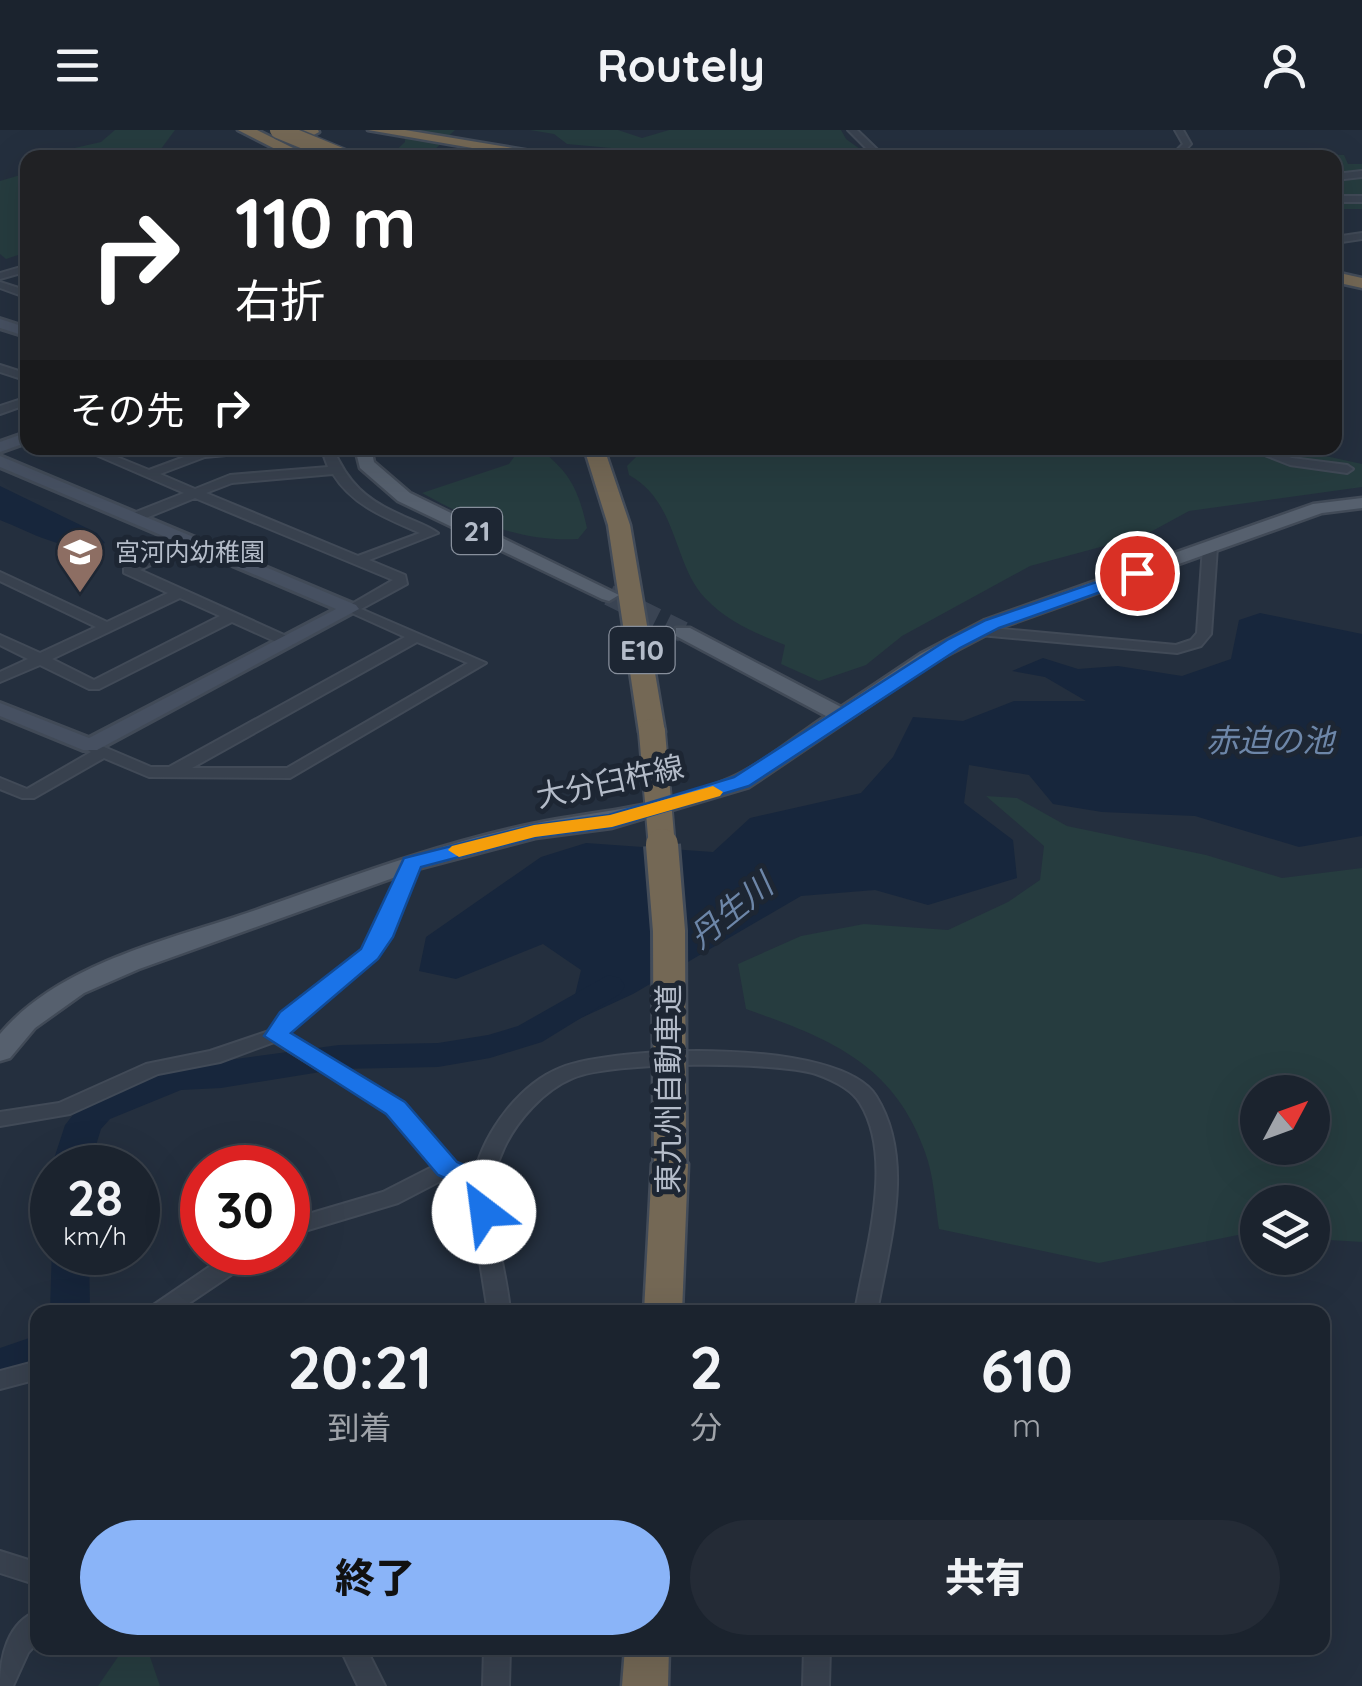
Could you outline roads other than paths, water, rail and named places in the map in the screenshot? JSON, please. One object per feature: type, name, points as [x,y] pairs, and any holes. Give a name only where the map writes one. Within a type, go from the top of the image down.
[{"type":"highway","points":[[226,130],[263,150]]},
{"type":"highway","points":[[245,130],[289,150]]},
{"type":"highway","points":[[265,130],[306,150]]},
{"type":"highway","points":[[278,130],[327,150]]},
{"type":"highway","points":[[291,130],[313,131]]},
{"type":"highway","points":[[376,130],[512,150]]},
{"type":"highway","name":"東九州自動車道","points":[[585,455],[625,568]]},
{"type":"highway","name":"東九州自動車道","points":[[596,455],[618,525],[652,732],[669,931],[670,1164],[663,1305]]},
{"type":"highway","points":[[603,455],[618,525]]},
{"type":"highway","points":[[645,1686],[646,1655]]},
{"type":"main road","name":"21","points":[[364,455],[366,464],[404,496],[610,595]]},
{"type":"main road","name":"大分臼杵線","points":[[0,1052],[25,1022],[75,987],[213,931],[412,862],[534,831],[612,821],[741,782],[927,658],[980,630],[1320,508],[1362,503]]},
{"type":"main road","points":[[683,632],[842,716]]},
{"type":"street","points":[[852,130],[873,150]]},
{"type":"street","points":[[0,264],[12,272]]},
{"type":"street","points":[[0,276],[20,270]]},
{"type":"street","points":[[0,783],[28,795],[97,749],[400,584],[400,578],[361,559],[104,455]]},
{"type":"street","points":[[149,474],[200,455]]},
{"type":"street","points":[[329,455],[334,470],[358,498],[432,532],[361,559]]},
{"type":"street","points":[[1273,455],[1347,469]]},
{"type":"street","points":[[0,461],[479,664],[290,773],[149,772],[0,709]]},
{"type":"street","points":[[136,518],[230,479],[334,470]]},
{"type":"street","points":[[190,541],[129,570],[288,642]]},
{"type":"street","points":[[980,630],[1155,648],[1196,643],[1204,634],[1210,547]]},
{"type":"street","points":[[0,576],[106,627]]},
{"type":"street","points":[[0,678],[179,593]]},
{"type":"street","points":[[0,639],[94,686],[232,616]]},
{"type":"street","points":[[171,773],[415,636]]},
{"type":"street","points":[[280,1038],[289,1018],[370,954],[382,937],[412,862]]},
{"type":"street","points":[[0,1119],[63,1109],[152,1070],[213,1058],[280,1038],[396,1108],[447,1168],[483,1184]]},
{"type":"street","points":[[498,1305],[486,1240],[483,1184],[488,1160],[536,1092],[568,1072],[616,1060],[732,1060],[821,1068],[866,1094],[885,1142],[882,1206],[867,1305]]},
{"type":"street","points":[[310,1222],[380,1201],[428,1182],[447,1168]]},
{"type":"street","points":[[170,1305],[214,1275]]},
{"type":"street","points":[[0,1380],[30,1372]]},
{"type":"street","points":[[0,1562],[30,1571]]},
{"type":"street","points":[[0,1686],[19,1645],[30,1632]]},
{"type":"street","points":[[356,1655],[372,1686]]},
{"type":"street","points":[[496,1655],[496,1686]]},
{"type":"street","points":[[816,1655],[816,1686]]},
{"type":"water","points":[[0,486],[97,533],[105,543],[65,545],[0,520]]},
{"type":"water","name":"赤迫の池","points":[[1260,613],[1362,634],[1362,836],[1299,847],[1195,816],[1102,812],[1053,804],[1029,775],[969,765],[964,803],[1013,840],[1017,878],[928,905],[875,890],[801,896],[633,994],[568,1024],[581,970],[543,944],[456,979],[419,971],[426,937],[541,857],[586,843],[713,852],[750,818],[861,793],[893,757],[913,717],[963,721],[1014,701],[1086,701],[1045,677],[1012,671],[1043,658],[1078,669],[1118,666],[1182,676],[1231,659],[1239,620]]},
{"type":"waterway","name":"丹生川","points":[[77,1145],[84,1125],[97,1110],[176,1078],[221,1076],[339,1057],[438,1055],[490,1046],[530,1034],[608,986]]},
{"type":"waterway","name":"丹生川","points":[[69,1275],[70,1305]]},
{"type":"waterway","name":"丹生川","points":[[0,1366],[30,1354]]},
{"type":"tunnel","points":[[609,595],[683,632]]},
{"type":"place","name":"宮河内幼稚園","points":[[80,594]]}]
